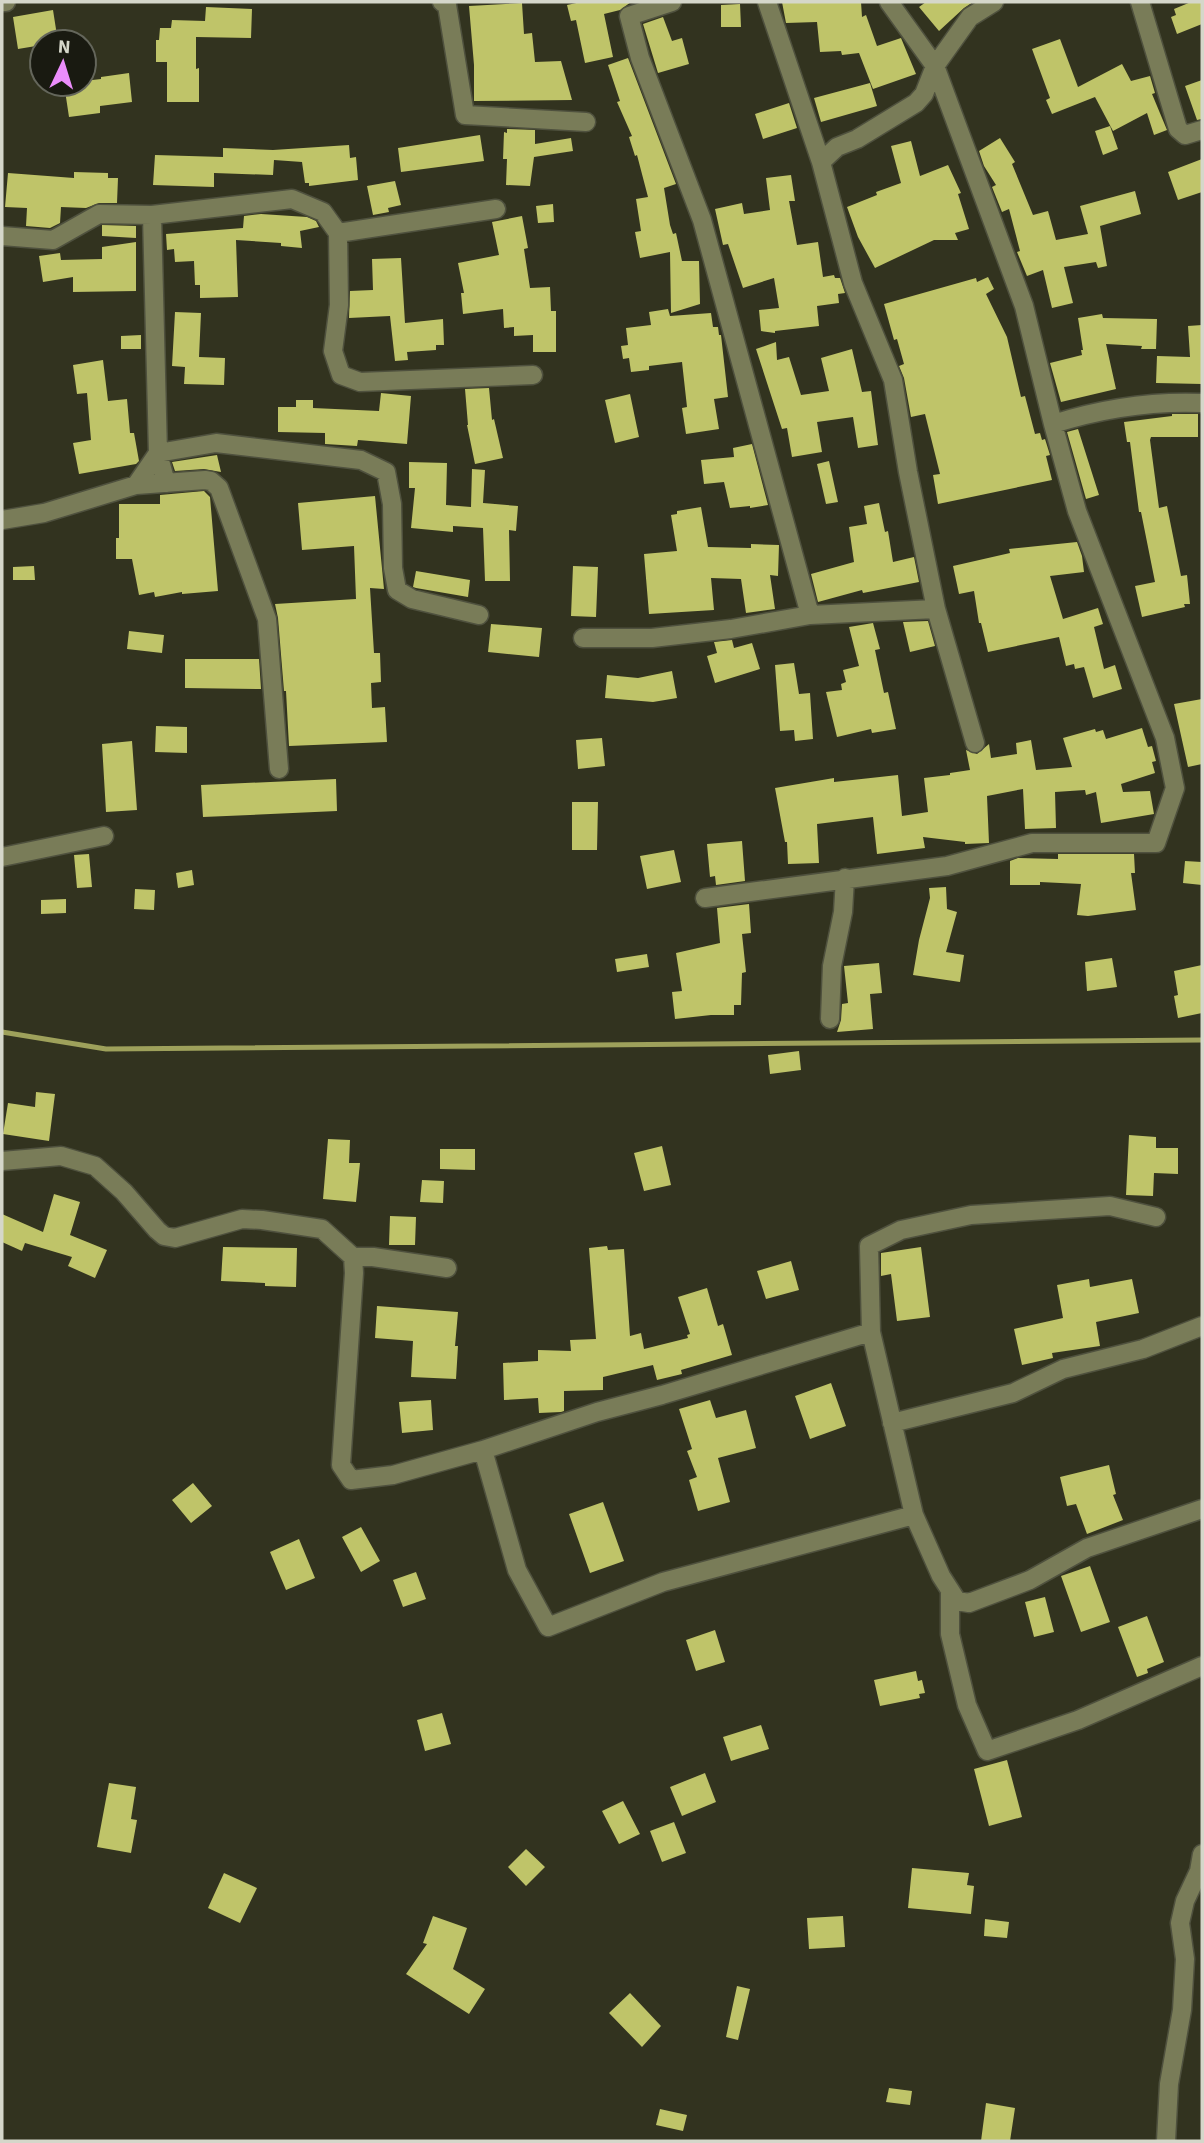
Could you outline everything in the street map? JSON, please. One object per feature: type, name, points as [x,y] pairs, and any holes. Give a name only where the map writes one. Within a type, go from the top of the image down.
[{"type":"street","points":[[442,2],[447,5],[465,115],[586,122]]},
{"type":"street","points":[[672,2],[629,16],[640,58],[702,220],[810,615]]},
{"type":"street","points":[[767,2],[821,162],[853,283],[893,380],[936,609],[975,743]]},
{"type":"street","points":[[705,898],[947,866],[1032,843],[1156,844],[1175,788],[1165,737],[1077,512],[1024,306],[935,65],[889,2]]},
{"type":"street","points":[[821,162],[837,147],[858,139],[916,103],[924,94],[935,65],[970,17],[994,2]]},
{"type":"street","points":[[1140,2],[1178,129],[1185,135],[1202,130]]},
{"type":"street","points":[[2,236],[53,240],[99,215],[152,215],[292,199],[323,212],[338,233],[339,305],[333,351],[341,375],[360,382],[533,375]]},
{"type":"street","points":[[338,233],[496,209]]},
{"type":"street","points":[[152,215],[158,453],[166,483]]},
{"type":"street","points":[[1053,424],[1077,416],[1167,401],[1202,402]]},
{"type":"street","points":[[136,485],[158,453],[216,443],[361,460],[386,472],[392,504],[393,568],[397,590],[412,600],[479,615]]},
{"type":"street","points":[[2,520],[44,513],[136,485],[205,480],[211,481],[219,488],[267,619],[279,769]]},
{"type":"street","points":[[583,638],[652,638],[731,629],[810,615],[936,609]]},
{"type":"street","points":[[2,857],[104,836]]},
{"type":"street","points":[[830,1018],[832,966],[843,912],[845,878]]},
{"type":"street","points":[[2,1161],[61,1156],[94,1166],[124,1192],[164,1236],[175,1238],[243,1219],[262,1220],[322,1229],[353,1257],[355,1273],[341,1465],[351,1480],[393,1475],[484,1450],[597,1412],[871,1332]]},
{"type":"street","points":[[1156,1217],[1110,1206],[971,1215],[901,1230],[869,1246],[871,1332],[914,1515],[941,1576],[957,1601],[969,1603],[1030,1580],[1087,1548],[1202,1509]]},
{"type":"street","points":[[353,1257],[373,1257],[447,1268]]},
{"type":"street","points":[[892,1423],[1013,1393],[1063,1369],[1143,1349],[1202,1326]]},
{"type":"street","points":[[484,1450],[517,1570],[548,1627],[663,1582],[914,1515]]},
{"type":"street","points":[[950,1590],[950,1634],[967,1705],[987,1751],[1078,1720],[1202,1666]]},
{"type":"street","points":[[1166,2141],[1169,2084],[1182,2010],[1185,1959],[1180,1923],[1185,1901],[1199,1871],[1202,1854]]},
{"type":"building","points":[[581,2],[631,2],[620,10],[604,14],[613,57],[585,63],[576,20],[571,21],[567,5]]},
{"type":"building","points":[[782,2],[861,2],[862,17],[866,15],[877,46],[901,38],[916,74],[873,89],[859,53],[842,55],[841,51],[820,52],[817,22],[786,23]]},
{"type":"building","points":[[926,2],[973,2],[939,31],[919,7]]},
{"type":"building","points":[[1191,2],[1202,2],[1202,24],[1177,34],[1171,17],[1176,15],[1174,9]]},
{"type":"building","points":[[522,3],[524,34],[532,33],[535,62],[561,61],[572,100],[474,101],[469,6]]},
{"type":"building","points":[[740,4],[741,27],[721,27],[721,5]]},
{"type":"building","points":[[206,7],[252,9],[251,38],[196,37],[199,102],[167,102],[167,62],[156,62],[156,40],[159,40],[160,28],[171,28],[172,20],[205,21]]},
{"type":"building","points":[[53,10],[56,28],[28,28],[28,47],[18,49],[13,17]]},
{"type":"building","points":[[663,17],[672,41],[682,38],[689,64],[658,73],[643,24]]},
{"type":"building","points":[[1060,39],[1078,87],[1122,64],[1131,81],[1150,76],[1155,93],[1152,94],[1167,130],[1154,135],[1147,113],[1113,131],[1095,97],[1052,114],[1046,100],[1050,98],[1032,49]]},
{"type":"building","points":[[628,58],[676,184],[664,188],[670,225],[673,234],[676,233],[682,261],[699,261],[700,304],[671,313],[670,252],[640,258],[635,232],[641,231],[636,199],[648,197],[637,155],[635,156],[629,137],[632,136],[617,102],[620,101],[608,65]]},
{"type":"building","points":[[129,73],[132,102],[100,106],[100,113],[69,117],[66,98],[98,98],[98,79]]},
{"type":"building","points":[[1202,80],[1202,119],[1197,120],[1185,86]]},
{"type":"building","points":[[870,83],[877,106],[821,122],[814,98]]},
{"type":"building","points":[[789,103],[797,128],[763,139],[755,114]]},
{"type":"building","points":[[1110,126],[1118,149],[1103,155],[1095,131]]},
{"type":"building","points":[[507,129],[535,130],[535,144],[571,138],[573,151],[534,157],[530,186],[506,185],[507,159],[503,159],[504,132],[507,133]]},
{"type":"building","points":[[480,135],[484,161],[401,172],[398,148]]},
{"type":"building","points":[[1000,138],[1015,162],[1012,164],[1033,215],[1048,211],[1056,240],[1088,234],[1080,206],[1135,191],[1141,214],[1100,226],[1107,266],[1098,268],[1096,262],[1064,267],[1073,303],[1052,308],[1043,270],[1027,276],[1017,252],[1020,251],[1009,209],[1002,212],[992,187],[996,185],[984,166],[979,151]]},
{"type":"building","points":[[911,141],[920,176],[948,165],[961,193],[958,194],[969,229],[955,233],[958,240],[934,240],[875,268],[858,237],[847,207],[901,183],[891,146]]},
{"type":"building","points":[[349,145],[350,158],[356,157],[358,180],[309,186],[309,183],[305,183],[302,162],[274,160],[273,175],[214,173],[214,187],[153,185],[155,155],[223,157],[223,148],[273,150]]},
{"type":"building","points":[[1202,159],[1202,192],[1178,200],[1168,172]]},
{"type":"building","points":[[74,172],[108,173],[108,178],[118,178],[117,203],[99,203],[86,208],[61,207],[60,223],[50,228],[26,226],[27,208],[5,207],[8,173],[74,178]]},
{"type":"building","points":[[791,175],[795,201],[789,201],[797,245],[818,242],[823,277],[834,275],[835,278],[840,278],[845,293],[838,294],[839,303],[817,306],[819,326],[775,333],[761,331],[759,310],[779,308],[774,278],[743,288],[728,244],[723,245],[715,209],[742,203],[744,214],[770,210],[766,178]]},
{"type":"building","points":[[395,181],[401,205],[388,208],[389,212],[373,215],[367,186]]},
{"type":"building","points":[[553,204],[554,222],[538,223],[536,206]]},
{"type":"building","points":[[261,214],[307,217],[316,221],[319,227],[300,231],[302,248],[281,246],[281,243],[236,240],[238,297],[200,298],[200,285],[195,285],[194,261],[175,262],[174,249],[167,250],[166,234],[243,228],[244,216]]},
{"type":"building","points":[[522,216],[528,248],[524,249],[530,288],[550,287],[551,311],[556,311],[556,352],[533,352],[533,335],[514,336],[514,327],[504,328],[503,309],[463,314],[461,293],[464,293],[458,263],[499,255],[492,222]]},
{"type":"building","points":[[102,225],[136,226],[136,238],[102,236]]},
{"type":"building","points":[[136,242],[136,291],[73,292],[73,277],[43,282],[39,256],[60,253],[61,260],[102,259],[102,247]]},
{"type":"building","points":[[401,258],[405,323],[443,319],[444,345],[436,345],[436,350],[407,352],[408,360],[395,361],[390,316],[349,318],[350,291],[373,290],[372,259]]},
{"type":"building","points":[[988,277],[994,289],[986,294],[1007,337],[1021,397],[1025,396],[1035,434],[1040,433],[1042,440],[1045,439],[1050,455],[1046,456],[1052,480],[938,504],[933,475],[940,474],[925,414],[911,417],[904,378],[899,366],[904,364],[884,304]]},
{"type":"building","points":[[668,309],[670,316],[711,313],[713,327],[718,327],[728,397],[714,399],[719,429],[686,434],[682,408],[687,407],[682,362],[649,366],[649,370],[631,372],[629,358],[623,359],[621,346],[628,345],[626,328],[651,325],[649,312]]},
{"type":"building","points":[[175,312],[201,313],[199,357],[225,358],[224,385],[184,384],[185,367],[172,366]]},
{"type":"building","points":[[1102,314],[1103,318],[1157,319],[1156,349],[1106,344],[1116,389],[1061,402],[1050,363],[1082,355],[1078,318]]},
{"type":"building","points":[[1202,325],[1202,384],[1156,383],[1157,356],[1190,357],[1188,326]]},
{"type":"building","points":[[141,335],[141,349],[121,349],[121,336]]},
{"type":"building","points":[[776,342],[777,360],[789,357],[801,395],[829,391],[821,358],[852,349],[862,392],[871,391],[878,445],[858,448],[853,417],[817,422],[822,452],[792,457],[787,428],[782,429],[756,349]]},
{"type":"building","points":[[103,360],[108,401],[127,399],[130,433],[134,433],[139,461],[136,464],[79,474],[73,443],[91,440],[87,393],[77,394],[73,365]]},
{"type":"building","points":[[489,388],[492,420],[494,419],[503,458],[475,464],[467,425],[465,389]]},
{"type":"building","points":[[381,393],[411,396],[407,444],[358,440],[357,446],[325,444],[325,433],[278,432],[278,407],[296,407],[296,400],[313,400],[313,408],[379,411]]},
{"type":"building","points":[[630,394],[639,437],[615,443],[605,400]]},
{"type":"building","points":[[1172,414],[1198,414],[1198,437],[1151,437],[1150,440],[1159,508],[1167,506],[1181,576],[1187,575],[1190,604],[1142,617],[1135,586],[1155,582],[1139,512],[1130,442],[1127,442],[1124,422]]},
{"type":"building","points":[[1078,429],[1099,495],[1086,499],[1067,432]]},
{"type":"building","points":[[752,444],[768,505],[730,508],[724,482],[704,484],[701,460],[734,457],[733,448]]},
{"type":"building","points":[[217,455],[221,472],[204,469],[175,471],[172,462]]},
{"type":"building","points":[[829,461],[838,502],[826,504],[817,464]]},
{"type":"building","points":[[409,462],[447,463],[446,505],[471,507],[472,469],[485,470],[483,503],[518,506],[516,531],[509,530],[510,581],[485,581],[483,528],[453,526],[453,532],[411,528],[415,488],[409,488]]},
{"type":"building","points":[[204,491],[210,497],[218,591],[182,592],[155,597],[154,592],[139,595],[132,559],[116,559],[119,504],[160,504],[160,495]]},
{"type":"building","points":[[375,496],[384,589],[370,588],[374,653],[380,653],[381,682],[371,683],[372,708],[385,707],[387,742],[289,746],[286,691],[275,604],[356,599],[354,546],[302,550],[298,503]]},
{"type":"building","points":[[879,503],[885,532],[888,531],[893,562],[914,557],[919,582],[863,593],[862,590],[818,602],[811,574],[854,562],[849,527],[867,524],[864,506]]},
{"type":"building","points":[[701,507],[708,547],[751,548],[751,544],[779,545],[778,576],[770,575],[775,609],[746,613],[741,579],[711,578],[714,610],[649,614],[644,554],[677,551],[671,515],[677,514],[677,511]]},
{"type":"building","points":[[1077,542],[1084,572],[1050,576],[1063,619],[1098,608],[1103,624],[1094,627],[1104,669],[1115,665],[1122,689],[1093,698],[1084,667],[1075,669],[1074,664],[1066,666],[1059,637],[988,652],[979,623],[974,591],[959,594],[953,566],[1010,553],[1009,549]]},
{"type":"building","points":[[34,566],[35,580],[13,580],[13,567]]},
{"type":"building","points":[[573,566],[598,567],[596,617],[571,616]]},
{"type":"building","points":[[416,571],[470,580],[468,597],[413,587]]},
{"type":"building","points":[[928,621],[935,646],[910,652],[903,622]]},
{"type":"building","points":[[873,623],[880,649],[875,650],[884,693],[888,692],[896,729],[872,733],[871,729],[837,737],[826,692],[842,690],[841,684],[846,682],[843,670],[859,666],[849,627]]},
{"type":"building","points":[[491,624],[542,628],[539,657],[488,652]]},
{"type":"building","points":[[129,631],[164,635],[162,653],[127,649]]},
{"type":"building","points":[[732,640],[734,648],[752,643],[760,669],[715,683],[707,656],[717,653],[714,642]]},
{"type":"building","points":[[185,659],[259,659],[261,689],[185,688]]},
{"type":"building","points":[[794,663],[799,694],[810,693],[813,739],[795,741],[794,730],[780,731],[775,665]]},
{"type":"building","points":[[672,671],[677,698],[653,702],[605,698],[607,675],[638,678]]},
{"type":"building","points":[[1202,699],[1202,764],[1188,767],[1174,704]]},
{"type":"building","points":[[156,726],[187,727],[187,753],[155,752]]},
{"type":"building","points":[[1142,728],[1148,747],[1152,746],[1156,761],[1152,762],[1155,773],[1121,784],[1123,792],[1150,791],[1154,814],[1101,823],[1096,792],[1086,795],[1085,790],[1055,792],[1056,828],[1025,829],[1023,789],[987,796],[989,843],[965,844],[923,837],[925,848],[877,854],[873,817],[817,824],[819,863],[788,864],[787,842],[775,788],[834,778],[834,782],[898,775],[902,816],[928,812],[924,778],[970,770],[966,750],[977,754],[989,744],[991,758],[1017,754],[1016,743],[1031,740],[1036,770],[1072,767],[1063,738],[1095,729],[1096,732],[1103,730],[1106,739]]},
{"type":"building","points":[[602,738],[605,766],[578,769],[576,740]]},
{"type":"building","points":[[132,741],[137,810],[106,812],[102,744]]},
{"type":"building","points":[[336,779],[337,811],[203,817],[201,785]]},
{"type":"building","points":[[572,802],[598,802],[597,850],[572,850]]},
{"type":"building","points":[[742,841],[745,881],[716,885],[715,876],[710,877],[707,844]]},
{"type":"building","points":[[674,850],[681,882],[647,889],[640,856]]},
{"type":"building","points":[[89,854],[92,887],[77,888],[74,855]]},
{"type":"building","points":[[1058,854],[1134,854],[1135,873],[1131,873],[1136,910],[1077,915],[1081,884],[1040,882],[1040,885],[1010,885],[1010,861],[1018,858],[1058,859]]},
{"type":"building","points":[[1185,861],[1202,862],[1202,885],[1183,883]]},
{"type":"building","points":[[192,870],[194,885],[178,888],[176,873]]},
{"type":"building","points":[[946,887],[947,909],[957,912],[946,952],[964,955],[960,982],[913,975],[930,898],[929,888]]},
{"type":"building","points":[[135,889],[155,890],[154,910],[134,909]]},
{"type":"building","points":[[66,899],[66,913],[41,914],[41,900]]},
{"type":"building","points":[[749,904],[751,933],[742,934],[746,972],[742,973],[741,1005],[734,1005],[734,1015],[675,1019],[672,992],[682,991],[676,953],[720,943],[717,908]]},
{"type":"building","points":[[647,954],[649,967],[617,972],[615,959]]},
{"type":"building","points":[[1112,958],[1117,987],[1087,991],[1085,962]]},
{"type":"building","points":[[879,963],[882,993],[870,994],[873,1029],[837,1032],[842,1004],[848,1003],[844,966]]},
{"type":"building","points":[[1202,965],[1202,1013],[1178,1018],[1174,996],[1178,995],[1174,971]]},
{"type":"building","points":[[799,1051],[801,1070],[770,1074],[768,1055]]},
{"type":"building","points":[[36,1092],[55,1094],[49,1141],[3,1134],[8,1103],[35,1107]]},
{"type":"building","points":[[1129,1135],[1156,1137],[1156,1148],[1178,1148],[1178,1174],[1154,1173],[1153,1196],[1126,1195]]},
{"type":"building","points":[[328,1139],[350,1140],[349,1163],[360,1163],[356,1202],[323,1199]]},
{"type":"building","points":[[662,1146],[671,1185],[644,1191],[634,1153]]},
{"type":"building","points":[[440,1149],[475,1149],[475,1170],[440,1169]]},
{"type":"building","points":[[422,1180],[444,1181],[443,1203],[420,1202]]},
{"type":"building","points":[[54,1194],[80,1202],[70,1235],[107,1250],[95,1278],[68,1266],[72,1257],[25,1243],[22,1251],[2,1242],[2,1214],[43,1232]]},
{"type":"building","points":[[390,1216],[416,1217],[415,1245],[389,1245]]},
{"type":"building","points":[[607,1246],[608,1250],[624,1249],[630,1336],[641,1333],[644,1349],[688,1338],[687,1335],[690,1334],[678,1297],[707,1288],[718,1326],[723,1324],[732,1355],[681,1370],[682,1374],[657,1380],[653,1365],[603,1377],[603,1390],[564,1391],[564,1411],[561,1412],[539,1413],[538,1398],[504,1400],[503,1363],[538,1361],[538,1350],[571,1351],[570,1340],[596,1339],[589,1248]]},
{"type":"building","points":[[223,1247],[297,1248],[296,1287],[221,1281]]},
{"type":"building","points":[[921,1247],[930,1317],[897,1321],[891,1274],[881,1276],[881,1253]]},
{"type":"building","points":[[791,1261],[799,1290],[766,1299],[757,1271]]},
{"type":"building","points":[[1089,1279],[1090,1287],[1132,1279],[1139,1313],[1096,1322],[1100,1346],[1052,1353],[1053,1358],[1022,1365],[1014,1329],[1063,1318],[1057,1285]]},
{"type":"building","points":[[377,1306],[458,1312],[456,1379],[411,1377],[413,1341],[375,1338]]},
{"type":"building","points":[[831,1383],[846,1426],[810,1439],[795,1396]]},
{"type":"building","points":[[431,1400],[433,1430],[402,1433],[399,1402]]},
{"type":"building","points":[[710,1400],[716,1418],[746,1410],[756,1448],[718,1458],[730,1502],[698,1511],[689,1480],[697,1477],[687,1451],[692,1449],[679,1409]]},
{"type":"building","points":[[1109,1465],[1116,1494],[1113,1495],[1123,1520],[1087,1534],[1076,1504],[1067,1506],[1060,1477]]},
{"type":"building","points":[[193,1483],[212,1506],[191,1523],[172,1500]]},
{"type":"building","points":[[603,1502],[624,1561],[590,1573],[569,1514]]},
{"type":"building","points":[[361,1527],[380,1561],[361,1572],[342,1537]]},
{"type":"building","points":[[299,1539],[315,1578],[286,1590],[270,1552]]},
{"type":"building","points":[[1090,1566],[1110,1622],[1081,1632],[1061,1576]]},
{"type":"building","points":[[416,1572],[426,1599],[403,1607],[393,1580]]},
{"type":"building","points":[[1045,1597],[1054,1632],[1034,1637],[1025,1602]]},
{"type":"building","points":[[1147,1616],[1164,1662],[1147,1669],[1148,1673],[1137,1677],[1118,1627]]},
{"type":"building","points":[[715,1630],[725,1662],[696,1671],[686,1640]]},
{"type":"building","points":[[916,1671],[918,1681],[922,1680],[925,1693],[919,1694],[920,1698],[880,1706],[874,1680]]},
{"type":"building","points":[[442,1713],[451,1744],[425,1751],[417,1720]]},
{"type":"building","points":[[761,1725],[769,1749],[731,1761],[723,1737]]},
{"type":"building","points":[[1007,1760],[1022,1817],[989,1826],[974,1769]]},
{"type":"building","points":[[705,1773],[716,1802],[682,1816],[670,1787]]},
{"type":"building","points":[[109,1783],[136,1787],[131,1819],[137,1820],[131,1853],[97,1847]]},
{"type":"building","points":[[623,1801],[640,1834],[619,1844],[602,1811]]},
{"type":"building","points":[[674,1822],[686,1853],[662,1862],[650,1831]]},
{"type":"building","points":[[526,1849],[545,1867],[526,1886],[508,1867]]},
{"type":"building","points":[[912,1868],[969,1873],[967,1885],[974,1886],[971,1914],[908,1908]]},
{"type":"building","points":[[224,1873],[257,1888],[240,1923],[208,1908]]},
{"type":"building","points":[[433,1916],[467,1928],[453,1969],[485,1989],[469,2014],[406,1974],[427,1944],[423,1943]]},
{"type":"building","points":[[843,1916],[845,1947],[809,1949],[807,1918]]},
{"type":"building","points":[[985,1919],[1009,1922],[1007,1938],[984,1936]]},
{"type":"building","points":[[737,1986],[750,1989],[738,2040],[726,2037]]},
{"type":"building","points":[[630,1993],[661,2026],[642,2047],[609,2013]]},
{"type":"building","points":[[889,2088],[912,2091],[910,2105],[886,2102]]},
{"type":"building","points":[[986,2103],[1015,2108],[1010,2141],[981,2141]]},
{"type":"building","points":[[660,2109],[687,2115],[683,2131],[656,2125]]},
{"type":"waterway","points":[[2,1032],[106,1049],[1202,1040]]}]
